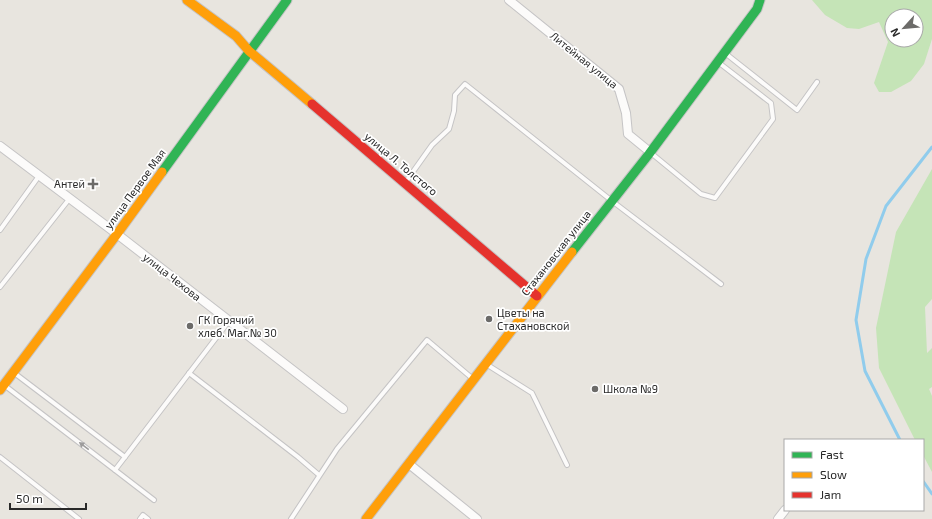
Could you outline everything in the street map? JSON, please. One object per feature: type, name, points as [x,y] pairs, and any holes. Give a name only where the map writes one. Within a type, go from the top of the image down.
[{"type":"street","name":"улица Л. Толстого","points":[[187,0],[236,36],[249,51],[538,296]]},
{"type":"street","name":"улица Первое Мая","points":[[2,388],[117,234],[287,0]]},
{"type":"street","name":"Литейная улица","points":[[509,0],[620,89],[626,113],[628,134],[650,152]]},
{"type":"street","name":"Стахановская улица","points":[[366,519],[650,152],[757,9],[760,0]]},
{"type":"street","name":"улица Чехова","points":[[0,146],[117,234],[343,409]]},
{"type":"street","points":[[409,464],[477,519]]},
{"type":"street","points":[[778,519],[785,511]]},
{"type":"lane","points":[[724,53],[797,110],[817,82]]},
{"type":"lane","points":[[650,152],[701,194],[715,198],[773,119],[771,103],[717,62]]},
{"type":"lane","points":[[405,184],[432,145],[449,129],[454,111],[455,95],[465,84],[612,201],[721,284]]},
{"type":"lane","points":[[0,230],[40,176]]},
{"type":"lane","points":[[0,287],[70,198]]},
{"type":"lane","points":[[115,470],[229,321]]},
{"type":"lane","points":[[290,519],[337,449],[428,340],[473,380]]},
{"type":"lane","points":[[486,364],[532,393],[567,465]]},
{"type":"lane","points":[[13,372],[126,457]]},
{"type":"lane","points":[[189,373],[298,457],[319,476]]},
{"type":"lane","points":[[2,388],[154,500]]},
{"type":"lane","points":[[0,458],[79,519]]},
{"type":"lane","points":[[140,519],[143,515],[148,519]]},
{"type":"green space","points":[[812,0],[932,0],[932,39],[924,64],[911,81],[891,92],[879,92],[874,83],[886,48],[924,48],[924,8],[884,8],[884,33],[879,22],[859,29],[847,28],[825,15]]},
{"type":"green space","points":[[932,169],[932,299],[925,307],[927,353],[932,348],[932,387],[929,389],[932,396],[932,472],[924,457],[924,439],[914,439],[879,368],[876,328],[896,232]]},
{"type":"waterway","points":[[899,439],[865,371],[856,320],[866,259],[886,206],[932,147]]},
{"type":"waterway","points":[[924,482],[932,494]]},
{"type":"traffic: fast","points":[[162,172],[287,0]]},
{"type":"traffic: fast","points":[[572,252],[649,154],[757,9],[760,0]]},
{"type":"traffic: slow","points":[[187,0],[236,36],[249,51],[312,104]]},
{"type":"traffic: slow","points":[[0,390],[162,172]]},
{"type":"traffic: slow","points":[[366,519],[572,252]]},
{"type":"traffic: jam","points":[[312,104],[537,296]]},
{"type":"place","name":"Антей","points":[[93,184]]},
{"type":"place","name":"Цветы на Стахановской","points":[[489,319]]},
{"type":"place","name":"ГК Горячий хлеб. Маг.№ 30","points":[[190,326]]},
{"type":"place","name":"Школа №9","points":[[595,389]]}]
